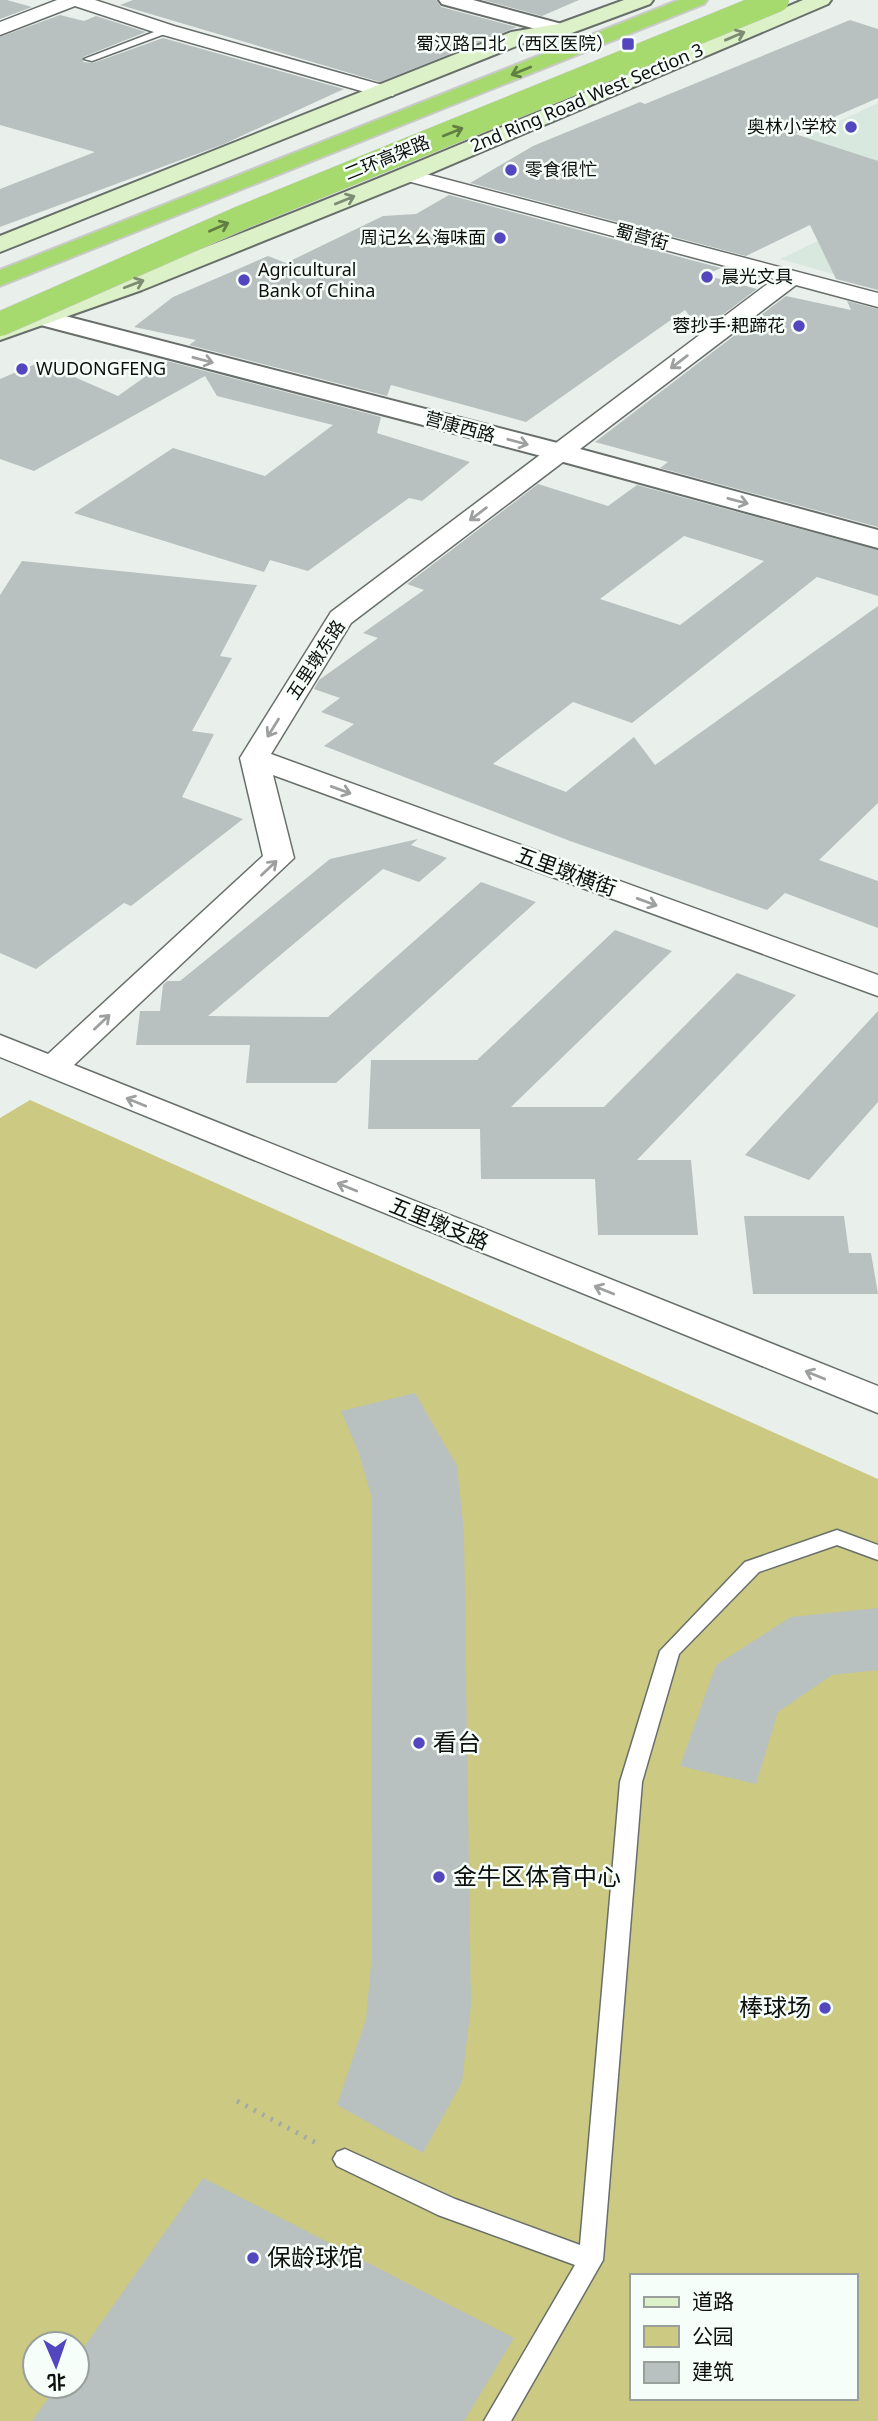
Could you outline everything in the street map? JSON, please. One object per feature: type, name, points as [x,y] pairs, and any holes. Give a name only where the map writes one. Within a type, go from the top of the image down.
[{"type":"highway","name":"二环高架路","points":[[0,279],[697,0]]},
{"type":"highway","name":"二环高架路","points":[[0,324],[243,217],[777,0]]},
{"type":"highway","points":[[0,264],[381,100]]},
{"type":"main road","points":[[0,245],[381,100],[519,37],[562,30],[643,0]]},
{"type":"main road","name":"2nd Ring Road West Section 3","points":[[0,332],[133,285],[407,175],[821,0]]},
{"type":"street","points":[[0,29],[75,0],[381,100]]},
{"type":"street","points":[[449,0],[562,30]]},
{"type":"street","name":"蜀营街","points":[[407,175],[878,300]]},
{"type":"street","name":"五里墩东路","points":[[254,758],[341,618],[792,277]]},
{"type":"street","name":"营康西路","points":[[42,318],[559,452],[878,539]]},
{"type":"street","points":[[51,1068],[279,858],[254,758]]},
{"type":"street","name":"五里墩横街","points":[[254,758],[878,986]]},
{"type":"street","name":"五里墩支路","points":[[0,1045],[51,1068],[878,1400]]},
{"type":"lane","points":[[89,59],[167,30]]},
{"type":"lane","points":[[497,2421],[591,2260],[631,1782],[670,1651],[752,1567],[837,1537],[878,1553]]},
{"type":"lane","points":[[345,2159],[447,2207],[591,2260]]},
{"type":"path","points":[[237,2101],[345,2159]]},
{"type":"shaded area","name":"奥林小学校","points":[[878,103],[878,186],[772,152]]},
{"type":"shaded area","points":[[878,212],[878,287],[780,259]]},
{"type":"green space","name":"金牛区体育中心","points":[[30,1100],[878,1479],[878,2421],[0,2421],[0,1118]]},
{"type":"building","points":[[0,0],[7,0],[32,7],[0,19]]},
{"type":"building","points":[[133,0],[436,0],[441,7],[517,27],[380,82],[120,5]]},
{"type":"building","points":[[483,0],[579,0],[542,16]]},
{"type":"building","points":[[60,15],[84,21],[96,16],[146,32],[83,57],[83,62],[93,63],[163,38],[344,89],[224,144],[0,227],[0,189],[95,152],[0,125],[0,37]]},
{"type":"building","points":[[850,20],[878,29],[878,98],[795,134],[878,161],[878,290],[836,279],[810,225],[746,256],[470,183],[533,146],[640,102],[645,104]]},
{"type":"building","points":[[449,195],[721,268],[705,275],[757,289],[701,331],[685,310],[526,422],[391,385],[387,396],[189,345],[196,340],[134,327],[173,297],[268,256],[286,263],[383,216],[416,214]]},
{"type":"building","points":[[786,296],[851,310],[847,301],[878,309],[878,527],[660,468],[668,462],[595,442]]},
{"type":"building","points":[[167,361],[381,417],[377,433],[470,462],[422,501],[409,498],[308,571],[270,560],[264,572],[74,513],[173,448],[265,476],[333,425],[217,396],[205,376],[34,471],[0,459],[0,379],[40,362],[118,396]]},
{"type":"building","points":[[538,484],[608,506],[637,485],[878,550],[878,596],[817,577],[632,723],[573,702],[493,764],[566,792],[634,737],[655,765],[878,606],[878,803],[819,860],[878,881],[878,928],[785,893],[767,910],[570,841],[324,746],[354,724],[321,712],[340,698],[314,689],[319,680],[378,638],[363,633],[424,590],[407,584]],"holes":[[[684,536],[764,561],[680,625],[600,599]]]},
{"type":"building","points":[[22,561],[257,585],[220,656],[232,658],[192,731],[214,734],[182,797],[243,819],[131,906],[124,903],[36,969],[0,953],[0,595]]},
{"type":"building","points":[[418,839],[411,845],[447,858],[419,882],[383,869],[208,1016],[328,1017],[481,882],[536,902],[336,1083],[246,1083],[250,1045],[136,1045],[140,1011],[160,1011],[163,985],[167,981],[180,981],[330,859]]},
{"type":"building","points":[[615,930],[672,951],[511,1107],[604,1107],[737,973],[796,995],[637,1160],[691,1160],[698,1235],[598,1235],[595,1179],[481,1179],[480,1129],[368,1129],[371,1060],[477,1060]]},
{"type":"building","points":[[878,1011],[878,1102],[809,1180],[745,1155]]},
{"type":"building","points":[[744,1216],[844,1216],[849,1253],[871,1253],[878,1294],[753,1294]]},
{"type":"building","name":"看台","points":[[415,1393],[457,1466],[464,1531],[471,2005],[462,2082],[423,2153],[337,2105],[366,2019],[372,1954],[371,1495],[358,1451],[341,1411]]},
{"type":"building","points":[[878,1608],[878,1670],[832,1675],[778,1712],[756,1784],[680,1766],[716,1665],[791,1617]]},
{"type":"building","name":"保龄球馆","points":[[203,2178],[514,2338],[464,2421],[32,2421],[47,2400],[91,2400],[91,2337]]},
{"type":"place","name":"蜀汉路口北（西区医院）","points":[[628,44]]},
{"type":"place","name":"奥林小学校","points":[[851,127]]},
{"type":"place","name":"零食很忙","points":[[511,170]]},
{"type":"place","name":"周记幺幺海味面","points":[[500,238]]},
{"type":"place","name":"晨光文具","points":[[707,277]]},
{"type":"place","name":"Agricultural Bank of China","points":[[244,280]]},
{"type":"place","name":"蓉抄手·耙蹄花","points":[[799,326]]},
{"type":"place","name":"WUDONGFENG","points":[[22,369]]},
{"type":"place","name":"看台","points":[[419,1743]]},
{"type":"place","name":"金牛区体育中心","points":[[439,1877]]},
{"type":"place","name":"棒球场","points":[[825,2008]]},
{"type":"place","name":"保龄球馆","points":[[253,2258]]}]
